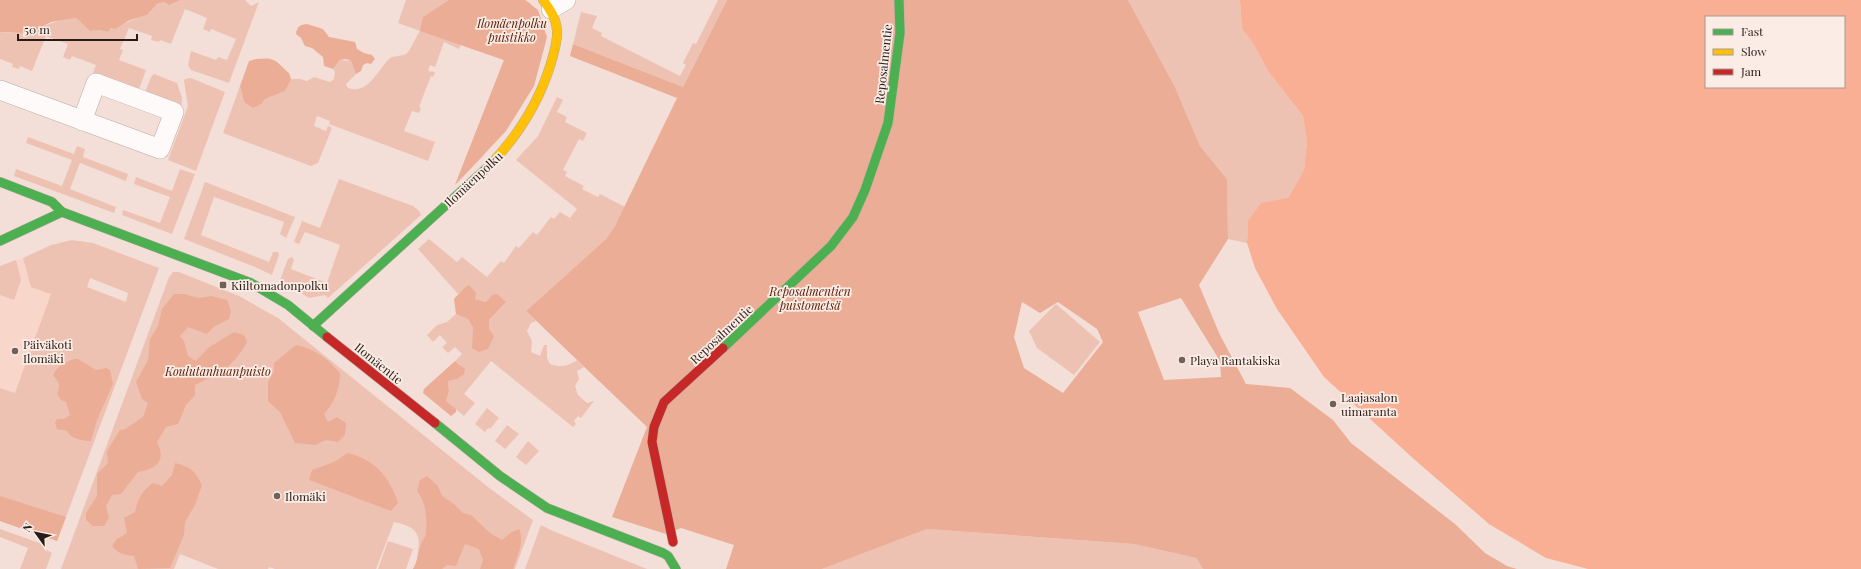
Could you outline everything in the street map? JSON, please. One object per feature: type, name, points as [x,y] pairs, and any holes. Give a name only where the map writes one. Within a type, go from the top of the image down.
[{"type":"street","name":"Reposalmentie","points":[[673,542],[652,442],[658,414],[664,402],[674,391],[700,370],[831,246],[854,217],[888,123],[900,33],[899,0]]},
{"type":"street","name":"Ilomäenpolku","points":[[313,326],[487,168],[514,138],[539,98],[548,76],[555,50],[557,30],[553,3]]},
{"type":"street","points":[[0,90],[82,121],[160,149],[174,112],[141,97],[96,83],[82,121]]},
{"type":"street","name":"Ilomäentie","points":[[0,182],[52,202],[62,212],[251,283],[288,305],[527,496],[547,508],[668,556],[676,569]]},
{"type":"street","points":[[0,241],[62,212]]},
{"type":"shaded area","points":[[1240,0],[1861,0],[1861,569],[1588,569],[1546,558],[1489,524],[1415,460],[1324,377],[1277,309],[1255,268],[1247,243],[1248,221],[1261,203],[1288,198],[1304,170],[1307,142],[1303,116],[1268,71],[1253,43],[1242,29]]},
{"type":"shaded area","points":[[23,258],[31,287],[88,282],[87,287],[125,302],[0,481],[0,266]]},
{"type":"green space","points":[[0,0],[181,0],[169,5],[164,2],[157,4],[147,15],[128,21],[115,29],[111,28],[108,32],[99,30],[90,31],[76,18],[51,22],[30,33],[0,32]]},
{"type":"green space","points":[[181,0],[245,0],[251,6],[259,2],[229,83],[191,70],[188,65],[191,51],[216,60],[218,57],[227,60],[236,39],[211,29],[210,32],[203,29],[207,18],[185,9],[171,44],[160,40],[159,42],[151,40],[152,36],[129,28],[120,49],[123,50],[119,60],[146,70],[138,92],[92,76],[96,65],[72,56],[70,60],[63,57],[68,44],[46,36],[32,71],[20,66],[19,69],[12,67],[13,64],[0,59],[0,32],[21,32],[66,19],[76,18],[90,31],[99,30],[108,32],[111,28],[147,15],[157,4],[164,2],[169,5]]},
{"type":"green space","points":[[406,0],[525,0],[530,3],[544,27],[484,155],[455,185],[504,60],[461,45],[459,49],[444,42],[435,67],[430,65],[428,71],[435,72],[433,77],[431,76],[419,107],[421,108],[419,113],[412,111],[404,131],[435,142],[428,161],[329,124],[330,121],[317,116],[314,126],[326,131],[328,126],[332,128],[318,163],[311,166],[223,133],[240,86],[244,102],[265,99],[281,91],[291,79],[307,81],[314,77],[330,82],[334,79],[335,72],[333,69],[340,60],[351,61],[356,74],[346,84],[348,88],[362,88],[367,85],[390,58],[408,53],[420,31],[398,23]]},
{"type":"green space","name":"Ilomäenpolku puistikko","points":[[449,0],[525,0],[538,10],[547,37],[534,86],[506,131],[455,185],[504,60],[420,31],[423,17]]},
{"type":"green space","points":[[718,0],[727,0],[683,87],[573,44],[581,12],[597,16],[592,28],[602,33],[601,36],[680,76],[686,65],[683,63],[693,43],[696,44]]},
{"type":"green space","name":"Reposalmentien puistometsä","points":[[727,0],[1128,0],[1175,87],[1200,146],[1227,179],[1228,239],[1199,285],[1220,335],[1246,384],[1290,388],[1333,420],[1351,443],[1455,524],[1485,553],[1507,566],[1517,569],[1203,569],[1196,558],[1134,544],[927,529],[822,569],[726,569],[734,545],[681,528],[666,534],[612,517],[647,427],[526,311],[606,239],[615,226],[677,98],[570,56],[573,44],[683,87]],"holes":[[[1181,298],[1220,361],[1221,377],[1164,380],[1138,312]],[[1022,302],[1040,313],[1058,302],[1097,329],[1103,342],[1063,393],[1024,368],[1014,337]]]},
{"type":"green space","points":[[1128,0],[1240,0],[1242,29],[1253,43],[1268,71],[1303,116],[1307,142],[1304,170],[1288,198],[1248,221],[1247,243],[1228,239],[1227,179],[1200,146],[1175,87]]},
{"type":"green space","points":[[307,24],[323,29],[329,37],[355,42],[357,49],[372,55],[375,59],[371,64],[367,63],[363,65],[361,71],[356,74],[351,61],[346,59],[340,60],[333,69],[324,66],[323,57],[312,48],[305,46],[301,38],[296,34],[299,26]]},
{"type":"green space","points":[[256,59],[276,61],[289,73],[291,79],[285,91],[265,99],[261,104],[253,108],[244,102],[240,86],[249,61]]},
{"type":"green space","points":[[154,74],[177,83],[182,98],[181,108],[144,95],[151,77]]},
{"type":"green space","points":[[191,78],[225,92],[196,171],[168,160],[188,106],[184,81],[185,79]]},
{"type":"green space","points":[[557,97],[563,100],[557,112],[567,117],[565,122],[587,133],[583,141],[579,139],[563,170],[567,172],[565,176],[584,186],[582,189],[598,197],[600,194],[625,207],[606,239],[526,311],[536,321],[531,323],[527,331],[532,341],[531,352],[540,356],[544,345],[547,345],[547,358],[550,364],[564,366],[577,360],[584,367],[577,371],[579,379],[575,386],[578,395],[587,403],[594,401],[581,418],[578,416],[574,421],[576,424],[573,427],[491,361],[464,394],[475,403],[464,416],[446,401],[449,391],[448,381],[457,379],[461,365],[455,361],[462,354],[455,347],[448,353],[442,347],[447,343],[440,335],[433,342],[427,335],[437,325],[447,322],[456,314],[468,319],[473,328],[473,339],[489,329],[489,320],[506,302],[492,295],[486,302],[475,299],[464,288],[458,294],[418,249],[429,239],[457,262],[462,257],[487,277],[501,261],[504,263],[516,246],[519,248],[533,232],[537,235],[551,217],[554,219],[560,212],[570,218],[577,209],[516,160],[538,136]]},
{"type":"green space","points":[[28,137],[74,154],[77,146],[85,149],[83,157],[128,174],[126,181],[80,163],[70,189],[116,207],[114,213],[14,176],[16,169],[62,186],[72,160],[26,143]]},
{"type":"green space","points":[[180,169],[195,174],[172,234],[122,215],[123,210],[160,223],[170,197],[134,184],[136,177],[172,191]]},
{"type":"green space","points":[[339,179],[413,206],[421,215],[328,298],[325,295],[309,298],[280,280],[288,259],[292,257],[294,260],[291,269],[327,283],[340,245],[305,232],[299,244],[294,242],[302,221],[320,228]]},
{"type":"green space","points":[[205,182],[295,217],[286,238],[280,234],[284,222],[214,197],[201,235],[269,262],[273,252],[278,252],[279,255],[272,275],[184,239]]},
{"type":"green space","points":[[72,240],[93,243],[159,268],[57,541],[0,521],[0,388],[15,393],[51,294],[31,287],[23,258],[51,245]],"holes":[[[90,278],[128,293],[126,302],[87,287]]]},
{"type":"green space","points":[[16,260],[21,280],[14,300],[0,295],[0,266]]},
{"type":"green space","name":"Koulutanhuanpuisto","points":[[173,272],[179,272],[239,296],[278,318],[488,487],[533,520],[515,569],[413,569],[417,560],[419,544],[417,534],[406,525],[394,522],[376,569],[275,569],[269,567],[268,569],[218,569],[180,554],[174,569],[61,569],[169,277]]},
{"type":"green space","points":[[469,285],[476,293],[475,299],[486,302],[492,295],[497,294],[506,302],[489,320],[489,329],[494,336],[488,349],[479,352],[472,348],[473,328],[468,319],[456,314],[454,299],[464,288]]},
{"type":"green space","points":[[174,294],[184,294],[199,298],[211,296],[227,300],[231,311],[229,319],[215,326],[207,334],[188,327],[180,336],[184,341],[188,356],[196,361],[208,348],[234,332],[244,335],[247,342],[242,351],[225,369],[195,385],[195,395],[186,405],[178,424],[166,427],[157,442],[161,454],[158,463],[150,469],[138,472],[121,494],[112,495],[106,506],[109,518],[104,526],[93,526],[86,520],[86,513],[97,496],[97,474],[108,463],[107,451],[120,430],[125,429],[143,417],[148,403],[142,399],[136,382],[148,360],[150,339],[158,326],[162,309]]},
{"type":"green space","points":[[1056,304],[1100,342],[1074,375],[1037,348],[1029,331]]},
{"type":"green space","points":[[296,345],[309,349],[320,355],[340,373],[336,395],[324,414],[328,422],[337,417],[346,423],[345,435],[338,442],[326,440],[315,445],[295,443],[280,412],[268,401],[268,382],[274,371],[274,363]]},
{"type":"green space","points":[[74,359],[78,359],[96,370],[106,368],[110,370],[113,384],[97,420],[91,441],[74,438],[67,431],[57,429],[55,423],[57,419],[64,419],[70,415],[66,402],[61,400],[57,394],[59,384],[53,375],[62,365]]},
{"type":"green space","points":[[455,361],[465,369],[464,374],[457,379],[448,381],[449,391],[446,401],[456,409],[456,412],[451,416],[423,393],[424,389]]},
{"type":"green space","points":[[487,408],[499,418],[490,429],[488,428],[485,432],[475,424]]},
{"type":"green space","points":[[507,425],[519,434],[505,449],[495,441]]},
{"type":"green space","points":[[528,441],[539,451],[526,465],[516,457]]},
{"type":"green space","points":[[348,453],[358,456],[374,465],[386,478],[391,485],[398,503],[391,511],[309,480],[312,470],[334,462]]},
{"type":"green space","points":[[175,463],[192,470],[202,485],[195,505],[185,522],[184,535],[170,568],[138,569],[134,556],[122,554],[112,546],[117,539],[127,533],[124,518],[135,512],[143,492],[153,483],[162,486],[172,475]]},
{"type":"green space","points":[[427,476],[438,486],[442,496],[454,504],[463,513],[471,515],[490,533],[502,540],[512,532],[519,529],[521,534],[521,544],[513,569],[480,569],[483,560],[479,549],[465,544],[456,566],[447,565],[442,569],[413,569],[417,561],[421,544],[426,535],[425,506],[417,491],[420,480]]},
{"type":"green space","points":[[0,496],[66,517],[57,541],[0,521]]},
{"type":"green space","points":[[541,525],[553,531],[647,569],[525,569]]},
{"type":"green space","points":[[0,529],[45,545],[47,550],[52,553],[46,569],[20,569],[28,548],[0,537]]},
{"type":"green space","points":[[927,529],[1134,544],[1196,558],[1203,569],[822,569]]},
{"type":"green space","points":[[388,541],[413,549],[406,569],[378,569]]},
{"type":"traffic: fast","points":[[723,348],[831,246],[853,217],[865,190],[888,123],[900,33],[899,0]]},
{"type":"traffic: fast","points":[[313,326],[489,166]]},
{"type":"traffic: fast","points":[[0,182],[52,202],[62,212],[251,283],[288,305],[327,337]]},
{"type":"traffic: fast","points":[[0,241],[62,212]]},
{"type":"traffic: fast","points":[[435,423],[500,476],[547,508],[663,553],[668,556],[676,569]]},
{"type":"traffic: slow","points":[[489,166],[518,131],[534,105],[551,63],[557,30],[552,14],[543,0]]},
{"type":"traffic: jam","points":[[327,337],[435,423]]},
{"type":"traffic: jam","points":[[673,542],[652,442],[654,427],[664,402],[723,348]]},
{"type":"place","name":"Kiiltomadonpolku","points":[[223,285]]},
{"type":"place","name":"Päiväkoti Ilomäki","points":[[15,351]]},
{"type":"place","name":"Playa Rantakiska","points":[[1182,360]]},
{"type":"place","name":"Laajasalon uimaranta","points":[[1333,404]]},
{"type":"place","name":"Ilomäki","points":[[277,496]]}]
